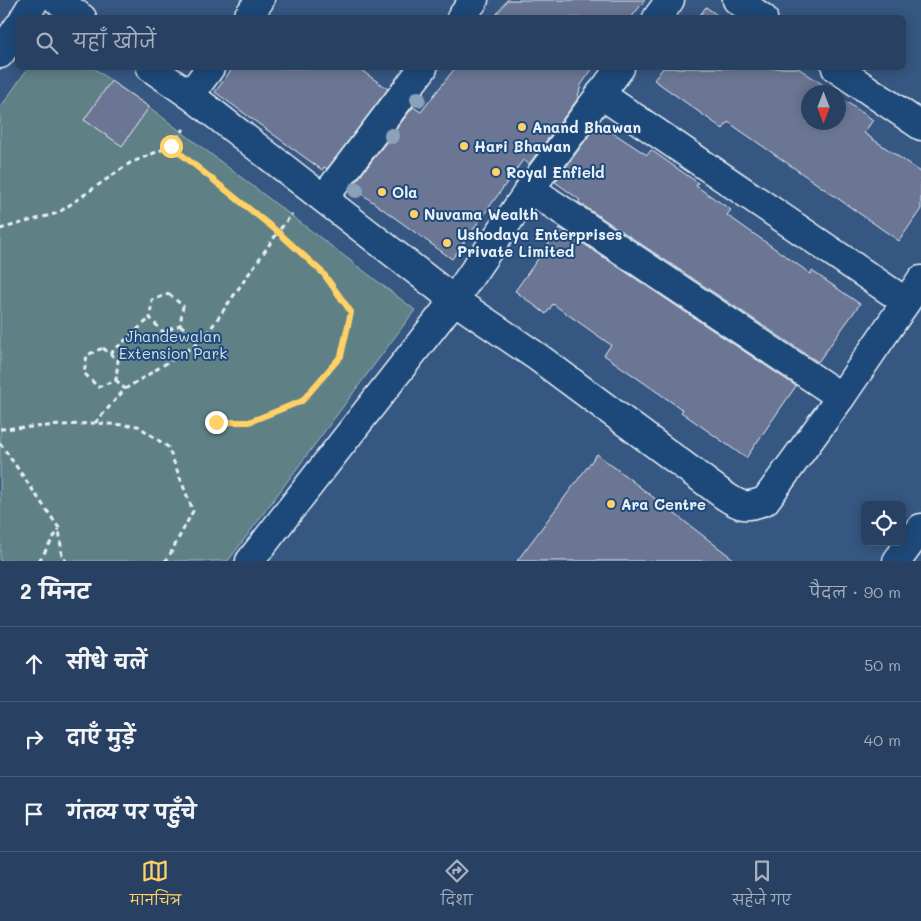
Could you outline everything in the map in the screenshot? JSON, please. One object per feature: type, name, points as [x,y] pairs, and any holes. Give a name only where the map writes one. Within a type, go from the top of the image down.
[{"type":"street","points":[[26,15],[35,0]]},
{"type":"street","points":[[58,0],[78,15]]},
{"type":"street","points":[[249,15],[260,0]]},
{"type":"street","points":[[462,15],[474,0]]},
{"type":"street","points":[[659,15],[670,0]]},
{"type":"street","points":[[737,0],[759,15]]},
{"type":"street","points":[[0,54],[15,32]]},
{"type":"street","points":[[154,70],[190,95],[454,300],[539,358],[725,496],[735,503],[747,507],[765,501],[841,397],[921,280]]},
{"type":"street","points":[[190,95],[209,70]]},
{"type":"street","points":[[324,198],[421,70]]},
{"type":"street","points":[[250,561],[454,300],[530,190],[618,70]]},
{"type":"street","points":[[839,70],[921,126]]},
{"type":"street","points":[[600,94],[906,302]]},
{"type":"street","points":[[530,190],[841,397]]},
{"type":"street","points":[[897,561],[921,528]]},
{"type":"path","points":[[0,229],[58,213],[130,164],[171,146],[185,129]]},
{"type":"path","points":[[171,146],[278,232],[323,273],[351,312],[341,356],[302,401],[249,422],[216,422]]},
{"type":"path","points":[[95,423],[125,389],[202,342],[294,211]]},
{"type":"path","points":[[110,354],[150,318],[152,300],[168,294],[183,306],[180,325]]},
{"type":"path","points":[[150,318],[163,332],[180,325]]},
{"type":"path","points":[[180,325],[202,342]]},
{"type":"path","points":[[103,348],[118,360],[116,380],[98,386],[84,373],[87,355],[103,348]]},
{"type":"path","points":[[116,380],[125,389]]},
{"type":"path","points":[[0,429],[95,423],[138,426],[168,447],[193,511],[167,560],[164,561]]},
{"type":"path","points":[[0,443],[60,528],[62,556],[66,561]]},
{"type":"path","points":[[39,561],[60,528]]},
{"type":"green space","name":"Jhandewalan Extension Park","points":[[27,70],[97,70],[149,107],[415,310],[228,561],[0,561],[0,108]]},
{"type":"building","points":[[507,0],[645,0],[633,15],[496,15]]},
{"type":"building","points":[[706,7],[717,15],[700,15]]},
{"type":"building","points":[[232,70],[361,70],[388,89],[327,169],[324,167],[322,170],[215,92]]},
{"type":"building","points":[[453,70],[592,70],[581,85],[577,100],[529,164],[523,160],[452,259],[352,187],[413,107],[421,112]]},
{"type":"building","points":[[662,70],[801,70],[824,85],[801,85],[801,130],[846,130],[846,101],[873,120],[864,133],[921,172],[921,209],[899,241],[728,122],[723,129],[654,80]]},
{"type":"building","points":[[111,81],[149,107],[122,146],[84,120]]},
{"type":"building","points":[[598,123],[647,155],[651,150],[698,183],[696,186],[731,210],[727,215],[811,274],[812,271],[860,304],[818,362],[578,202],[580,200],[555,182]]},
{"type":"building","points":[[560,228],[796,386],[746,458],[681,412],[683,410],[604,355],[611,345],[553,304],[546,314],[515,291]]},
{"type":"building","name":"Ara Centre","points":[[597,454],[736,561],[517,561]]},
{"type":"place","name":"Anand Bhawan","points":[[522,127]]},
{"type":"place","name":"Hari Bhawan","points":[[464,146]]},
{"type":"place","name":"Royal Enfield","points":[[496,172]]},
{"type":"place","name":"Ola","points":[[382,192]]},
{"type":"place","name":"Nuvama Wealth","points":[[414,214]]},
{"type":"place","name":"Ushodaya Enterprises Private Limited","points":[[447,243]]},
{"type":"place","name":"Ara Centre","points":[[611,504]]},
{"type":"route","points":[[171,146],[278,232],[323,273],[351,312],[341,356],[302,401],[249,422],[216,422]]}]
